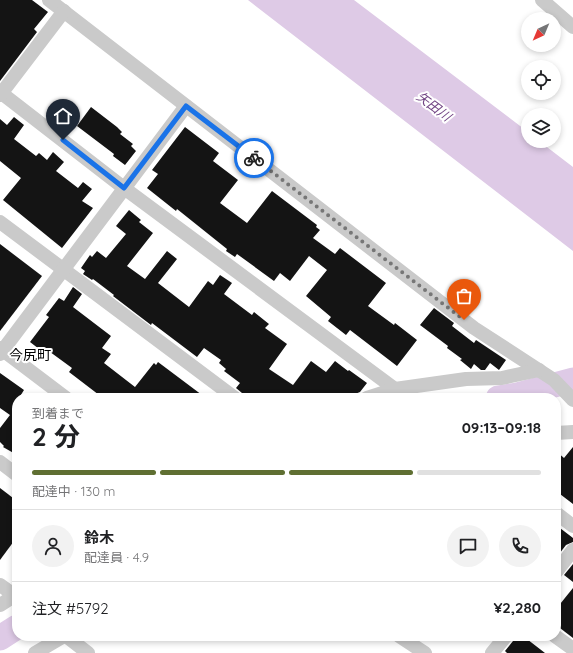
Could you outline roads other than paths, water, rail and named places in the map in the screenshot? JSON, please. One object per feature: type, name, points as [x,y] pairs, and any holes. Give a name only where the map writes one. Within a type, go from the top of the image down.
[{"type":"street","points":[[49,0],[474,328],[554,380],[573,400]]},
{"type":"street","points":[[542,0],[573,27]]},
{"type":"street","points":[[64,11],[1,93],[124,188],[395,389]]},
{"type":"street","points":[[59,393],[1,351],[64,270],[186,106]]},
{"type":"street","points":[[0,222],[228,393]]},
{"type":"street","points":[[383,393],[395,389],[466,379],[502,378],[539,370]]},
{"type":"street","points":[[561,433],[573,432]]},
{"type":"street","points":[[0,462],[12,471]]},
{"type":"street","points":[[561,517],[573,526]]},
{"type":"street","points":[[561,566],[573,550]]},
{"type":"street","points":[[0,585],[12,592]]},
{"type":"street","points":[[0,604],[12,597]]},
{"type":"street","points":[[35,653],[56,641]]},
{"type":"street","points":[[72,641],[88,653]]},
{"type":"street","points":[[407,641],[425,653]]},
{"type":"street","points":[[492,653],[502,641]]},
{"type":"street","points":[[561,641],[573,650]]},
{"type":"water","name":"矢田川","points":[[248,0],[354,0],[521,127],[521,148],[548,148],[573,167],[573,251]]},
{"type":"waterway","points":[[524,393],[573,380]]},
{"type":"waterway","points":[[0,638],[12,630]]},
{"type":"district","name":"今尻町","points":[[30,355]]}]
